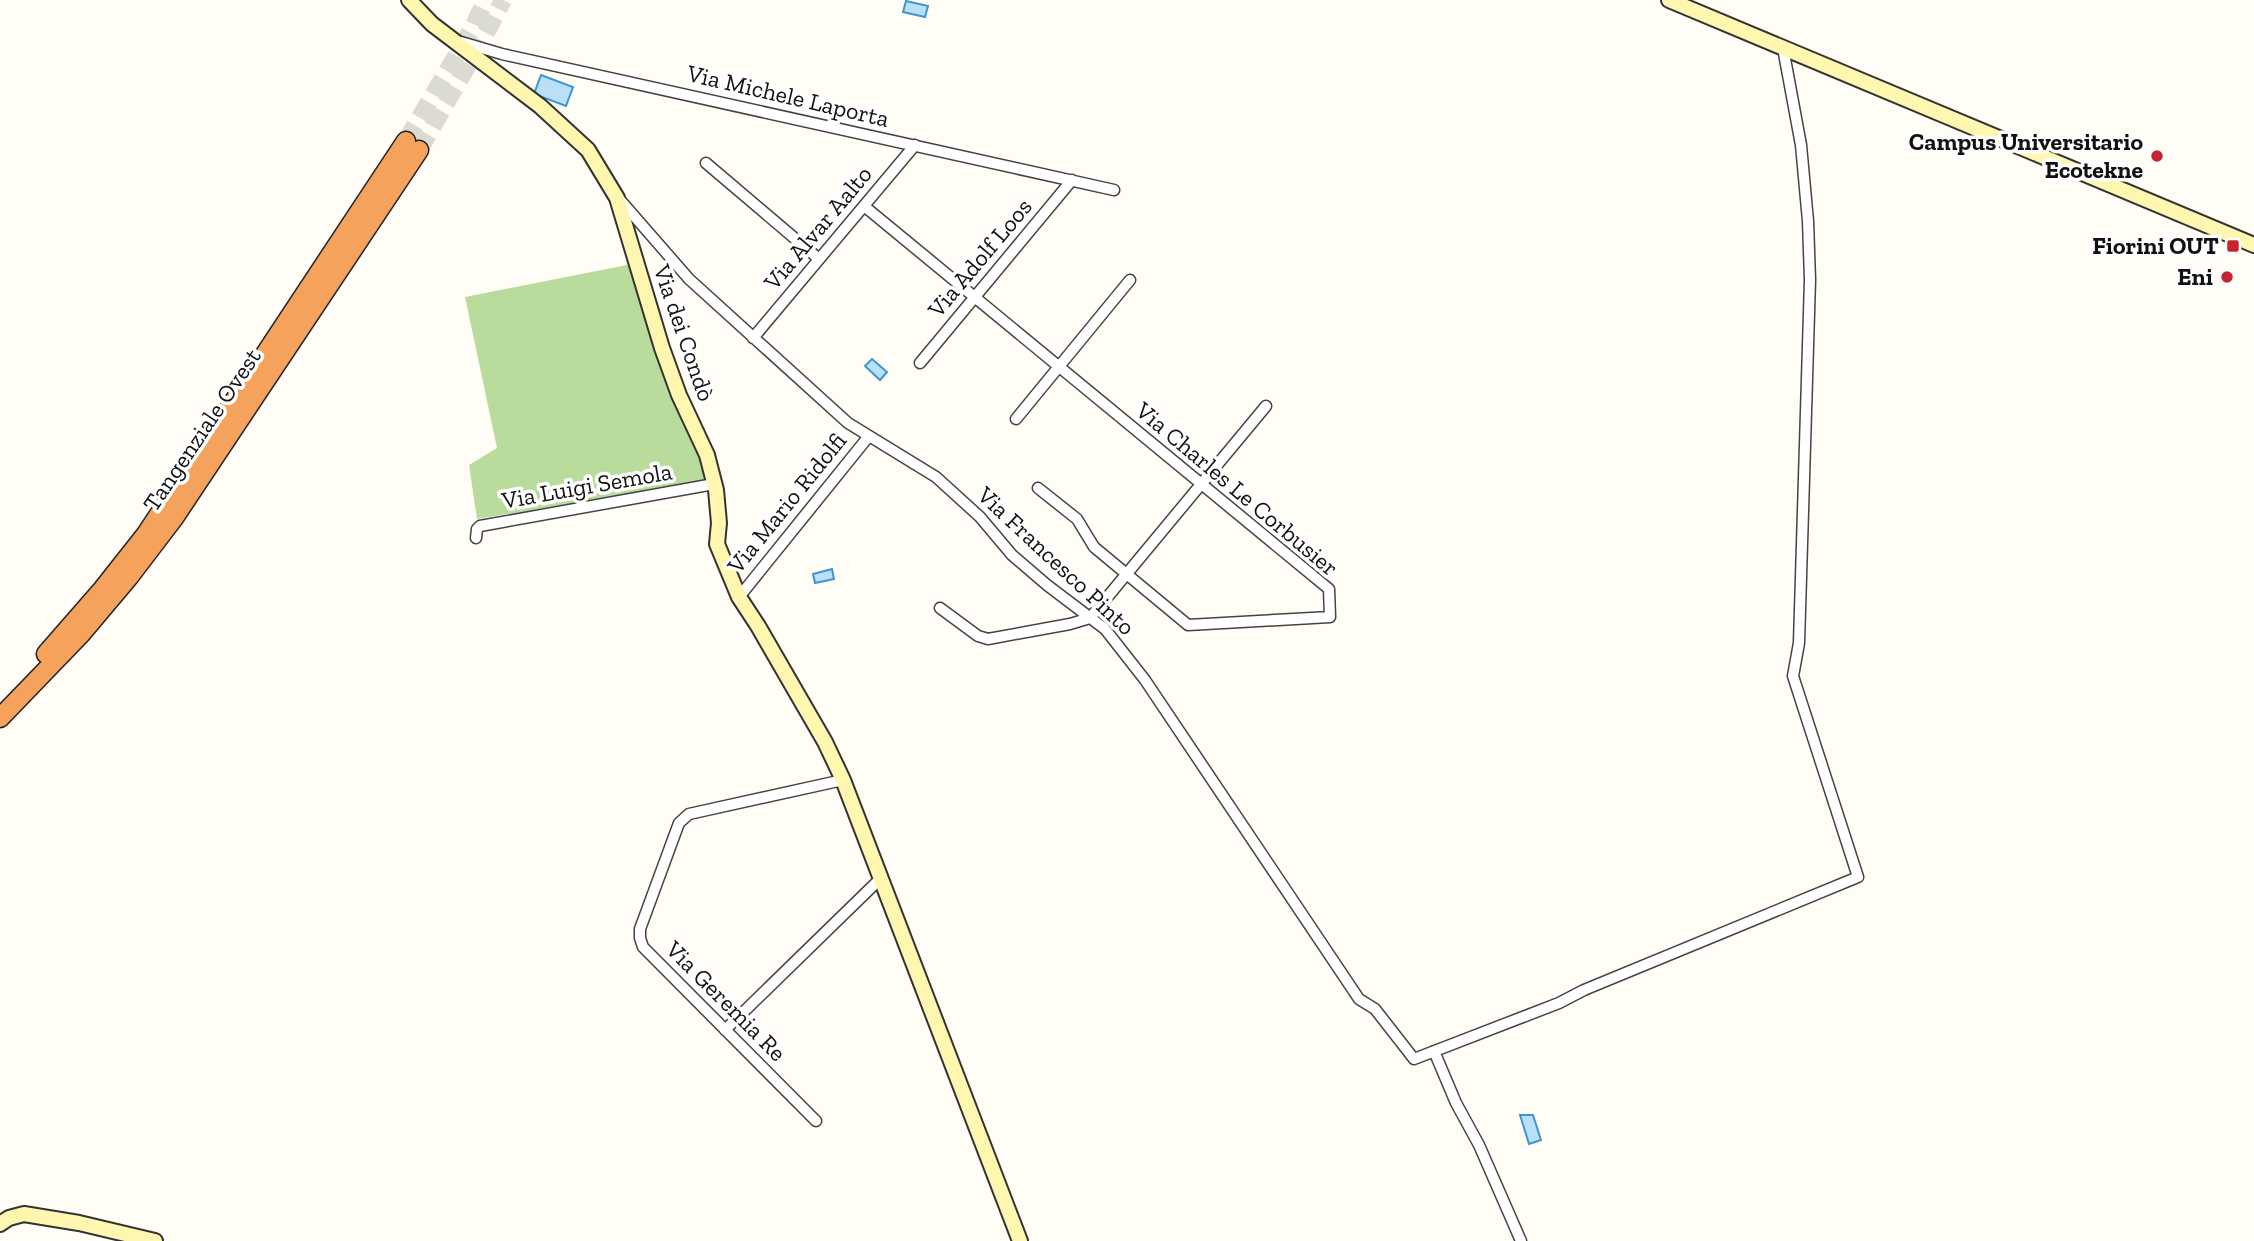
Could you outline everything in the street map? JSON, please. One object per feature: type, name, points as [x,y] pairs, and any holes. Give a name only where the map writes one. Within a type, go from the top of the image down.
[{"type":"highway","name":"Tangenziale Ovest","points":[[0,703],[68,630],[146,534],[412,146],[174,518],[89,624],[0,718]]},
{"type":"street","name":"Via dei Condò","points":[[409,0],[432,24],[540,106],[589,150],[617,198],[662,348],[679,395],[707,455],[719,523],[717,544],[739,597],[825,741],[843,780],[1020,1241]]},
{"type":"street","points":[[1669,0],[2254,245]]},
{"type":"street","name":"Via Michele Laporta","points":[[453,40],[502,54],[1114,190]]},
{"type":"street","points":[[1521,1241],[1434,1051],[1559,1003],[1597,984],[1858,877],[1793,676],[1798,643],[1810,280],[1801,145],[1783,48]]},
{"type":"street","name":"Via Alvar Aalto","points":[[753,338],[915,145]]},
{"type":"street","points":[[706,163],[820,259]]},
{"type":"street","name":"Via Adolf Loos","points":[[920,363],[1072,180]]},
{"type":"street","name":"Via Francesco Pinto","points":[[617,198],[689,279],[848,423],[936,477],[980,517],[1012,555],[1105,629],[1144,680],[1359,999],[1375,1009],[1414,1059],[1434,1051]]},
{"type":"street","name":"Via Charles Le Corbusier","points":[[864,206],[1329,589],[1330,617],[1188,625],[1094,547],[1077,519],[1038,488]]},
{"type":"street","points":[[1016,419],[1130,280]]},
{"type":"street","points":[[940,608],[978,636],[988,639],[1090,618],[1266,405]]},
{"type":"street","name":"Via Mario Ridolfi","points":[[739,597],[869,436]]},
{"type":"street","name":"Via Luigi Semola","points":[[476,538],[480,526],[714,484]]},
{"type":"street","name":"Via Geremia Re","points":[[816,1121],[643,947],[640,929],[679,823],[689,814],[843,780]]},
{"type":"street","points":[[725,1030],[882,877]]},
{"type":"street","points":[[0,1224],[24,1213],[155,1241]]},
{"type":"green space","points":[[632,264],[704,456],[709,481],[477,519],[469,465],[497,448],[465,297]]},
{"type":"water","points":[[906,1],[928,6],[925,17],[903,12]]},
{"type":"water","points":[[541,75],[573,87],[566,106],[534,94]]},
{"type":"water","points":[[872,359],[887,372],[880,380],[865,366]]},
{"type":"water","points":[[832,569],[834,579],[815,583],[813,574]]},
{"type":"water","points":[[1520,1115],[1533,1115],[1541,1140],[1529,1144]]},
{"type":"tunnel","points":[[406,141],[472,29],[486,0]]},
{"type":"tunnel","points":[[419,150],[503,0]]},
{"type":"place","name":"Campus Universitario Ecotekne","points":[[2157,156]]},
{"type":"place","name":"Fiorini OUT","points":[[2233,246]]},
{"type":"place","name":"Eni","points":[[2227,277]]}]
